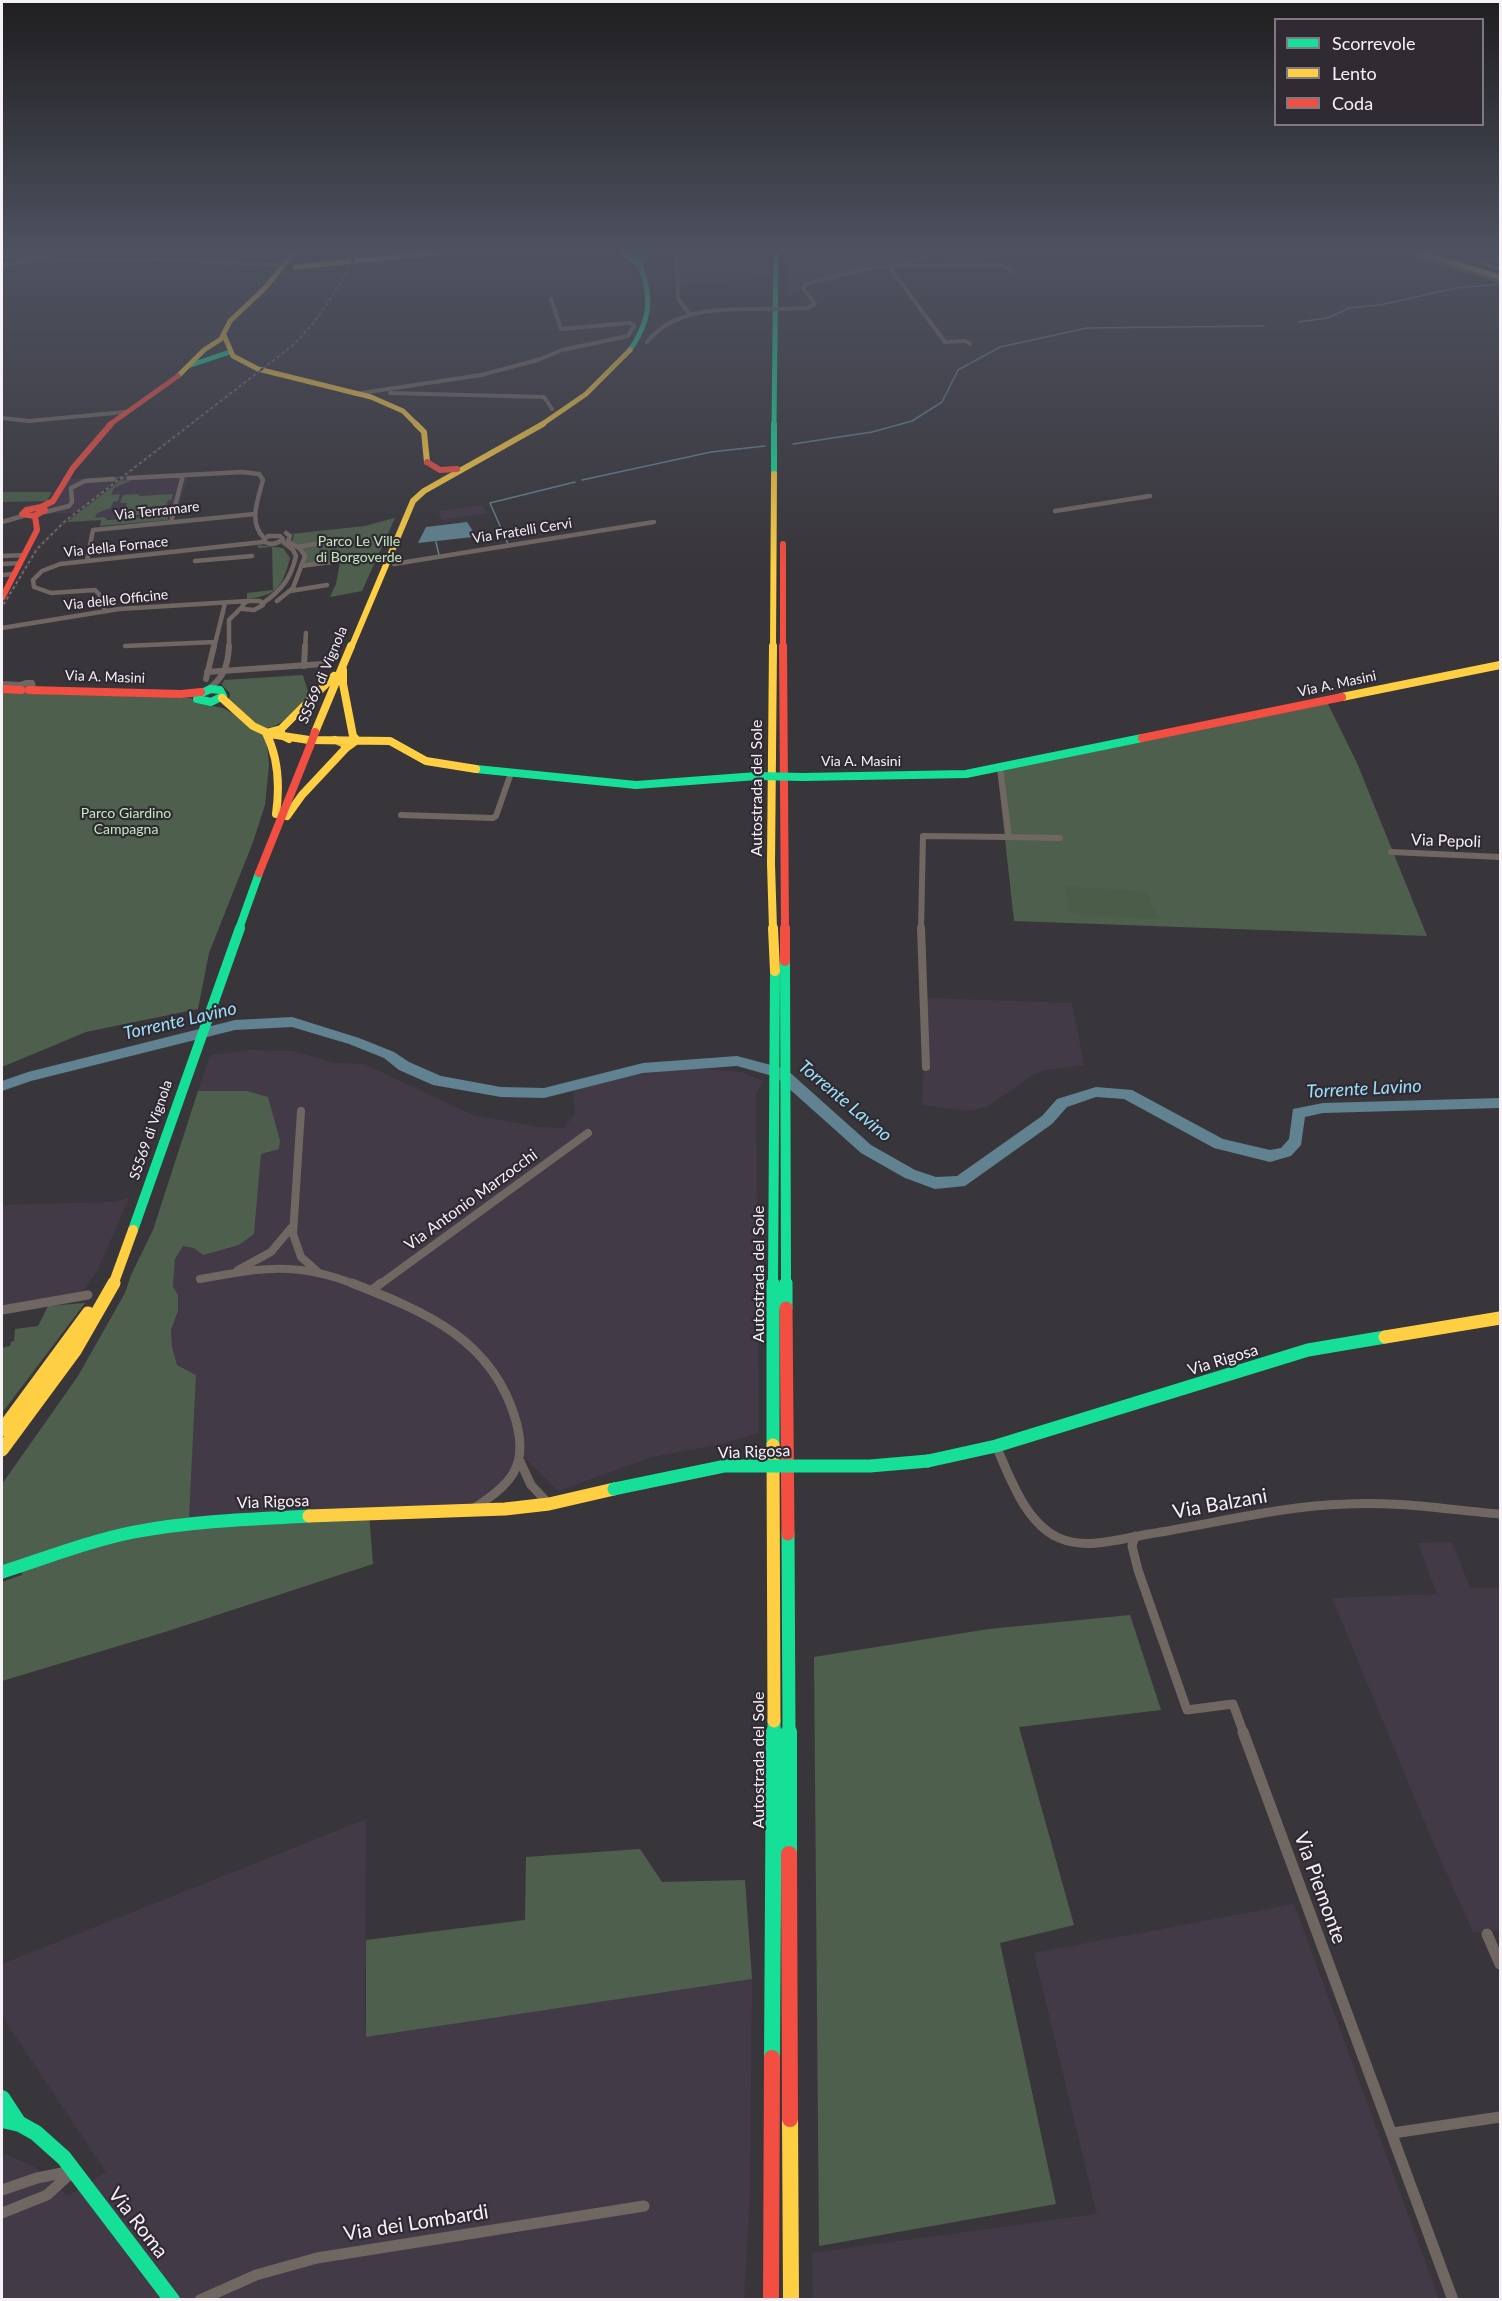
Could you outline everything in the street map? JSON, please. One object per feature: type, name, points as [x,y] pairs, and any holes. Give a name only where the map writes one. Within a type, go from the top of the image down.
[{"type":"main road","points":[[189,366],[218,356]]},
{"type":"main road","points":[[236,356],[249,365]]},
{"type":"main road","name":"SS569 di Vignola","points":[[2,1450],[80,1341],[115,1282],[272,837],[407,510],[424,491],[576,401],[620,364],[625,356]]},
{"type":"main road","name":"Autostrada del Sole","points":[[771,2300],[774,1814],[773,1094],[776,985],[771,864],[775,356]]},
{"type":"main road","name":"Autostrada del Sole","points":[[783,356],[791,2300]]},
{"type":"main road","points":[[23,516],[40,512],[53,501],[79,460],[105,428],[189,366],[197,357]]},
{"type":"main road","points":[[211,359],[232,360],[355,394],[392,405],[415,419],[428,436],[430,448],[426,466],[432,479],[424,491]]},
{"type":"main road","points":[[427,462],[432,468],[441,471],[470,465]]},
{"type":"main road","points":[[2,598],[5,587],[15,574],[37,530],[40,512]]},
{"type":"main road","points":[[272,837],[279,782],[272,747],[266,733],[281,729],[327,685],[343,665]]},
{"type":"main road","points":[[272,837],[302,795],[355,736],[344,684],[343,665]]},
{"type":"main road","name":"Via A. Masini","points":[[355,736],[390,741],[398,744],[416,758],[427,762],[636,785],[757,776],[951,775],[1000,768],[1500,665]]},
{"type":"main road","name":"Via A. Masini","points":[[2,689],[181,694],[220,690],[229,707],[246,722],[266,733],[289,739],[335,740]]},
{"type":"main road","name":"Via A. Masini","points":[[203,690],[210,702],[229,707]]},
{"type":"main road","points":[[210,702],[220,690]]},
{"type":"main road","points":[[281,729],[282,735],[289,739]]},
{"type":"main road","points":[[335,740],[355,736]]},
{"type":"main road","points":[[272,747],[289,739]]},
{"type":"main road","points":[[335,740],[343,743],[346,748]]},
{"type":"main road","name":"SS569 di Vignola","points":[[2,1430],[104,1289],[138,1215]]},
{"type":"main road","name":"Via Rigosa","points":[[2,1572],[108,1538],[173,1525],[233,1518],[471,1510],[549,1504],[725,1466],[870,1466],[928,1461],[996,1446],[1300,1352],[1500,1318]]},
{"type":"main road","name":"Via Roma","points":[[2,2098],[19,2124]]},
{"type":"main road","name":"Via Roma","points":[[2,2120],[19,2124],[49,2145],[73,2170],[172,2300]]},
{"type":"street","points":[[355,394],[448,382],[547,356]]},
{"type":"street","points":[[385,389],[383,392],[389,393],[521,399],[544,397],[552,409]]},
{"type":"street","points":[[2,418],[29,421],[125,412]]},
{"type":"street","points":[[129,478],[242,472],[259,474],[263,480],[255,514],[256,527],[264,540],[287,546]]},
{"type":"street","points":[[171,522],[183,475]]},
{"type":"street","points":[[40,512],[69,506],[72,502],[71,488],[76,484],[113,479]]},
{"type":"street","points":[[1055,511],[1150,496]]},
{"type":"street","name":"Via Terramare","points":[[87,561],[93,530],[255,514]]},
{"type":"street","points":[[2,522],[23,516]]},
{"type":"street","name":"Via Fratelli Cervi","points":[[394,564],[654,522]]},
{"type":"street","points":[[286,533],[291,536],[288,541],[305,556],[290,591]]},
{"type":"street","points":[[259,534],[280,536],[295,554],[295,561],[286,586],[276,598]]},
{"type":"street","points":[[264,540],[270,536]]},
{"type":"street","points":[[297,547],[345,539]]},
{"type":"street","name":"Via della Fornace","points":[[105,611],[99,592],[95,590],[51,593],[38,590],[32,583],[34,577],[47,568],[87,561],[264,540]]},
{"type":"street","points":[[273,544],[282,541]]},
{"type":"street","points":[[2,556],[23,559]]},
{"type":"street","points":[[195,561],[252,556]]},
{"type":"street","points":[[2,564],[23,559]]},
{"type":"street","points":[[301,566],[339,561]]},
{"type":"street","points":[[2,575],[15,574]]},
{"type":"street","points":[[234,614],[261,608],[263,603],[290,591],[327,585]]},
{"type":"street","name":"Via delle Officine","points":[[2,628],[105,611],[234,603],[276,598]]},
{"type":"street","points":[[257,600],[263,603]]},
{"type":"street","points":[[220,690],[226,671],[229,620],[248,601]]},
{"type":"street","points":[[203,690],[225,603]]},
{"type":"street","name":"Via delle Officine","points":[[234,603],[251,610]]},
{"type":"street","points":[[304,666],[306,633]]},
{"type":"street","points":[[125,646],[215,642]]},
{"type":"street","points":[[207,672],[323,664]]},
{"type":"street","points":[[2,684],[23,688]]},
{"type":"street","points":[[1000,768],[1009,837]]},
{"type":"street","points":[[401,815],[492,818],[496,816],[511,773]]},
{"type":"street","points":[[926,1067],[921,916],[923,836],[1060,838]]},
{"type":"street","name":"Via Pepoli","points":[[1391,852],[1500,857]]},
{"type":"street","points":[[301,1111],[292,1227],[293,1245],[298,1254],[309,1266],[318,1271],[372,1290],[434,1317],[466,1341],[483,1359],[508,1396],[515,1416],[520,1461],[525,1479],[534,1491],[549,1504]]},
{"type":"street","name":"Via Antonio Marzocchi","points":[[372,1290],[588,1133]]},
{"type":"street","points":[[235,1272],[271,1252],[292,1227]]},
{"type":"street","points":[[200,1279],[235,1272],[281,1269],[318,1271]]},
{"type":"street","points":[[2,1310],[88,1295]]},
{"type":"street","name":"Via Balzani","points":[[996,1446],[1040,1525],[1058,1538],[1081,1543],[1324,1505],[1388,1502],[1500,1514]]},
{"type":"street","points":[[471,1510],[498,1491],[511,1478],[520,1461]]},
{"type":"street","name":"Via Piemonte","points":[[1135,1536],[1132,1546],[1138,1570],[1187,1710],[1233,1704],[1306,1908],[1393,2133],[1453,2300]]},
{"type":"street","points":[[1487,1934],[1500,1964]]},
{"type":"street","points":[[1393,2133],[1500,2117]]},
{"type":"street","points":[[2,2190],[37,2178],[73,2170]]},
{"type":"street","points":[[2,2213],[47,2195],[73,2170]]},
{"type":"street","name":"Via dei Lombardi","points":[[200,2300],[256,2275],[317,2258],[644,2206]]},
{"type":"shaded area","points":[[189,473],[176,515],[67,522],[77,513],[41,513],[64,479]]},
{"type":"shaded area","points":[[482,505],[487,513],[442,520],[438,511]]},
{"type":"shaded area","points":[[926,998],[1072,1003],[1084,1065],[1034,1074],[987,1107],[967,1111],[922,1105]]},
{"type":"shaded area","points":[[251,1050],[292,1051],[335,1063],[364,1064],[473,1115],[538,1127],[564,1128],[575,1113],[573,1090],[619,1079],[664,1070],[693,1068],[741,1072],[763,1081],[756,1093],[759,1433],[722,1444],[652,1457],[558,1491],[523,1456],[502,1487],[476,1511],[189,1519],[196,1375],[177,1365],[172,1347],[171,1330],[178,1311],[178,1295],[173,1286],[175,1259],[183,1246],[194,1248],[254,1234],[261,1154],[279,1148],[280,1141],[216,1093],[198,1091],[210,1055]]},
{"type":"shaded area","points":[[129,1198],[97,1271],[79,1296],[2,1311],[2,1205],[113,1202]]},
{"type":"shaded area","points":[[1452,1542],[1470,1588],[1500,1588],[1500,1930],[1473,1932],[1435,1847],[1332,1598],[1437,1594],[1418,1543]]},
{"type":"shaded area","points":[[366,1819],[365,2028],[367,2037],[752,1979],[750,2193],[744,2299],[2,2300],[2,2155],[5,2154],[34,2167],[68,2196],[106,2172],[2,2016],[2,1964]]},
{"type":"shaded area","points":[[1294,1904],[1439,2299],[813,2299],[812,2253],[1097,2214],[1034,1953]]},
{"type":"green space","points":[[132,480],[114,488],[111,495],[120,494],[118,501],[113,502],[111,508],[97,513],[95,518],[104,517],[108,520],[169,515],[168,520],[100,526],[101,520],[67,522],[120,481]]},
{"type":"green space","points":[[2,492],[52,492],[47,501],[2,502]]},
{"type":"green space","points":[[138,494],[140,496],[173,494],[171,500],[168,500],[164,513],[123,516],[127,503],[120,503],[123,495]]},
{"type":"green space","name":"Parco Le Ville di Borgoverde","points":[[395,518],[362,591],[330,597],[336,584],[340,562],[304,567],[304,552],[292,542],[294,535],[291,534],[364,526]]},
{"type":"green space","points":[[258,545],[283,548],[290,558],[277,588],[266,595],[247,599],[247,593],[273,590],[272,547],[258,548]]},
{"type":"green space","points":[[303,675],[309,695],[282,722],[268,728],[261,728],[229,699],[230,693],[222,685],[224,680]]},
{"type":"green space","name":"Parco Giardino Campagna","points":[[2,689],[191,698],[196,703],[223,708],[266,732],[269,765],[265,805],[253,842],[209,953],[198,1009],[86,1032],[2,1067]]},
{"type":"green space","points":[[1327,702],[1357,763],[1427,936],[1014,921],[997,767]]},
{"type":"green space","points":[[1065,886],[1147,892],[1154,910],[1163,919],[1070,914]]},
{"type":"green space","points":[[198,1091],[247,1091],[268,1097],[280,1141],[279,1149],[261,1154],[254,1234],[239,1245],[203,1255],[194,1248],[183,1246],[175,1259],[173,1286],[178,1295],[178,1311],[171,1330],[172,1347],[177,1365],[196,1375],[189,1519],[369,1513],[373,1564],[165,1632],[2,1681],[2,1582],[22,1575],[21,1562],[2,1566],[2,1484],[78,1376],[125,1293],[131,1275],[153,1230]]},
{"type":"green space","points":[[85,1303],[2,1413],[2,1348],[10,1346],[14,1341],[15,1329],[38,1326],[48,1306]]},
{"type":"green space","points":[[1130,1615],[1161,1710],[1019,1727],[1074,1925],[1000,1943],[1056,2204],[819,2246],[814,1657],[989,1629]]},
{"type":"green space","points":[[640,1849],[662,1882],[745,1880],[752,1979],[366,2037],[366,1940],[525,1920],[526,1857]]},
{"type":"water","points":[[467,522],[474,533],[473,537],[418,543],[426,527]]},
{"type":"waterway","points":[[793,444],[872,432],[912,421],[942,402],[958,370],[983,356]]},
{"type":"waterway","points":[[582,480],[711,452],[765,446]]},
{"type":"waterway","points":[[508,544],[490,503],[575,482]]},
{"type":"waterway","points":[[436,542],[439,555]]},
{"type":"waterway","name":"Torrente Lavino","points":[[2,1086],[28,1077],[235,1025],[292,1022],[354,1041],[389,1055],[404,1066],[438,1081],[501,1092],[544,1093],[643,1068],[737,1061],[781,1073],[866,1149],[910,1174],[935,1183],[960,1182],[1047,1120],[1062,1103],[1096,1092],[1127,1094],[1219,1144],[1270,1156],[1286,1152],[1296,1141],[1298,1113],[1323,1108],[1500,1103]]},
{"type":"tunnel","points":[[113,479],[129,478]]},
{"type":"railway","points":[[2,607],[37,549],[64,522],[279,356]]},
{"type":"traffic: fast","points":[[191,365],[217,356]]},
{"type":"traffic: fast","points":[[774,474],[775,356]]},
{"type":"traffic: fast","points":[[211,689],[220,690],[223,696],[211,702],[197,699],[199,694],[211,689]]},
{"type":"traffic: fast","points":[[803,777],[966,774],[1142,738]]},
{"type":"traffic: fast","points":[[476,769],[636,785],[757,776]]},
{"type":"traffic: fast","points":[[757,776],[803,777]]},
{"type":"traffic: fast","points":[[133,1230],[259,873]]},
{"type":"traffic: fast","points":[[785,961],[786,1308]]},
{"type":"traffic: fast","points":[[773,1445],[775,971]]},
{"type":"traffic: fast","points":[[928,1461],[996,1446],[1308,1350],[1385,1337]]},
{"type":"traffic: fast","points":[[614,1489],[725,1466],[870,1466],[928,1461]]},
{"type":"traffic: fast","points":[[2,1572],[133,1532],[208,1522],[309,1516]]},
{"type":"traffic: fast","points":[[788,1534],[789,1854]]},
{"type":"traffic: fast","points":[[772,2058],[774,1721]]},
{"type":"traffic: fast","points":[[2,2098],[19,2124]]},
{"type":"traffic: fast","points":[[2,2120],[20,2124],[36,2133],[64,2158],[172,2300]]},
{"type":"traffic: slow","points":[[178,376],[198,356]]},
{"type":"traffic: slow","points":[[234,356],[258,369],[371,397],[403,411],[424,432],[427,462]]},
{"type":"traffic: slow","points":[[315,732],[413,501],[424,491],[561,413],[586,394],[624,356]]},
{"type":"traffic: slow","points":[[774,474],[771,864],[775,971]]},
{"type":"traffic: slow","points":[[1342,697],[1500,665]]},
{"type":"traffic: slow","points":[[343,670],[343,684],[353,736],[357,740],[346,748]]},
{"type":"traffic: slow","points":[[289,739],[281,735],[281,729],[334,676]]},
{"type":"traffic: slow","points":[[222,698],[253,726],[270,734],[309,740],[390,741],[415,757],[426,761],[476,769]]},
{"type":"traffic: slow","points":[[276,814],[279,793],[277,762],[266,733],[281,729]]},
{"type":"traffic: slow","points":[[287,816],[302,795],[346,748],[343,743],[335,740]]},
{"type":"traffic: slow","points":[[2,1450],[75,1351],[115,1282],[133,1230]]},
{"type":"traffic: slow","points":[[2,1430],[88,1313]]},
{"type":"traffic: slow","points":[[1385,1337],[1500,1318]]},
{"type":"traffic: slow","points":[[773,1445],[774,1721]]},
{"type":"traffic: slow","points":[[309,1516],[505,1509],[549,1504],[614,1489]]},
{"type":"traffic: slow","points":[[790,2119],[791,2300]]},
{"type":"traffic: jam","points":[[41,507],[45,510],[37,515],[22,514],[26,510],[41,507],[53,501],[73,468],[105,428],[178,376]]},
{"type":"traffic: jam","points":[[427,462],[433,468],[440,470],[457,469]]},
{"type":"traffic: jam","points":[[2,598],[37,530],[35,516]]},
{"type":"traffic: jam","points":[[783,544],[785,961]]},
{"type":"traffic: jam","points":[[2,689],[21,690]]},
{"type":"traffic: jam","points":[[29,690],[181,694],[201,692]]},
{"type":"traffic: jam","points":[[1142,738],[1342,697]]},
{"type":"traffic: jam","points":[[310,746],[315,732]]},
{"type":"traffic: jam","points":[[259,873],[310,746]]},
{"type":"traffic: jam","points":[[786,1308],[788,1534]]},
{"type":"traffic: jam","points":[[789,1854],[790,2119]]},
{"type":"traffic: jam","points":[[771,2300],[772,2058]]}]
